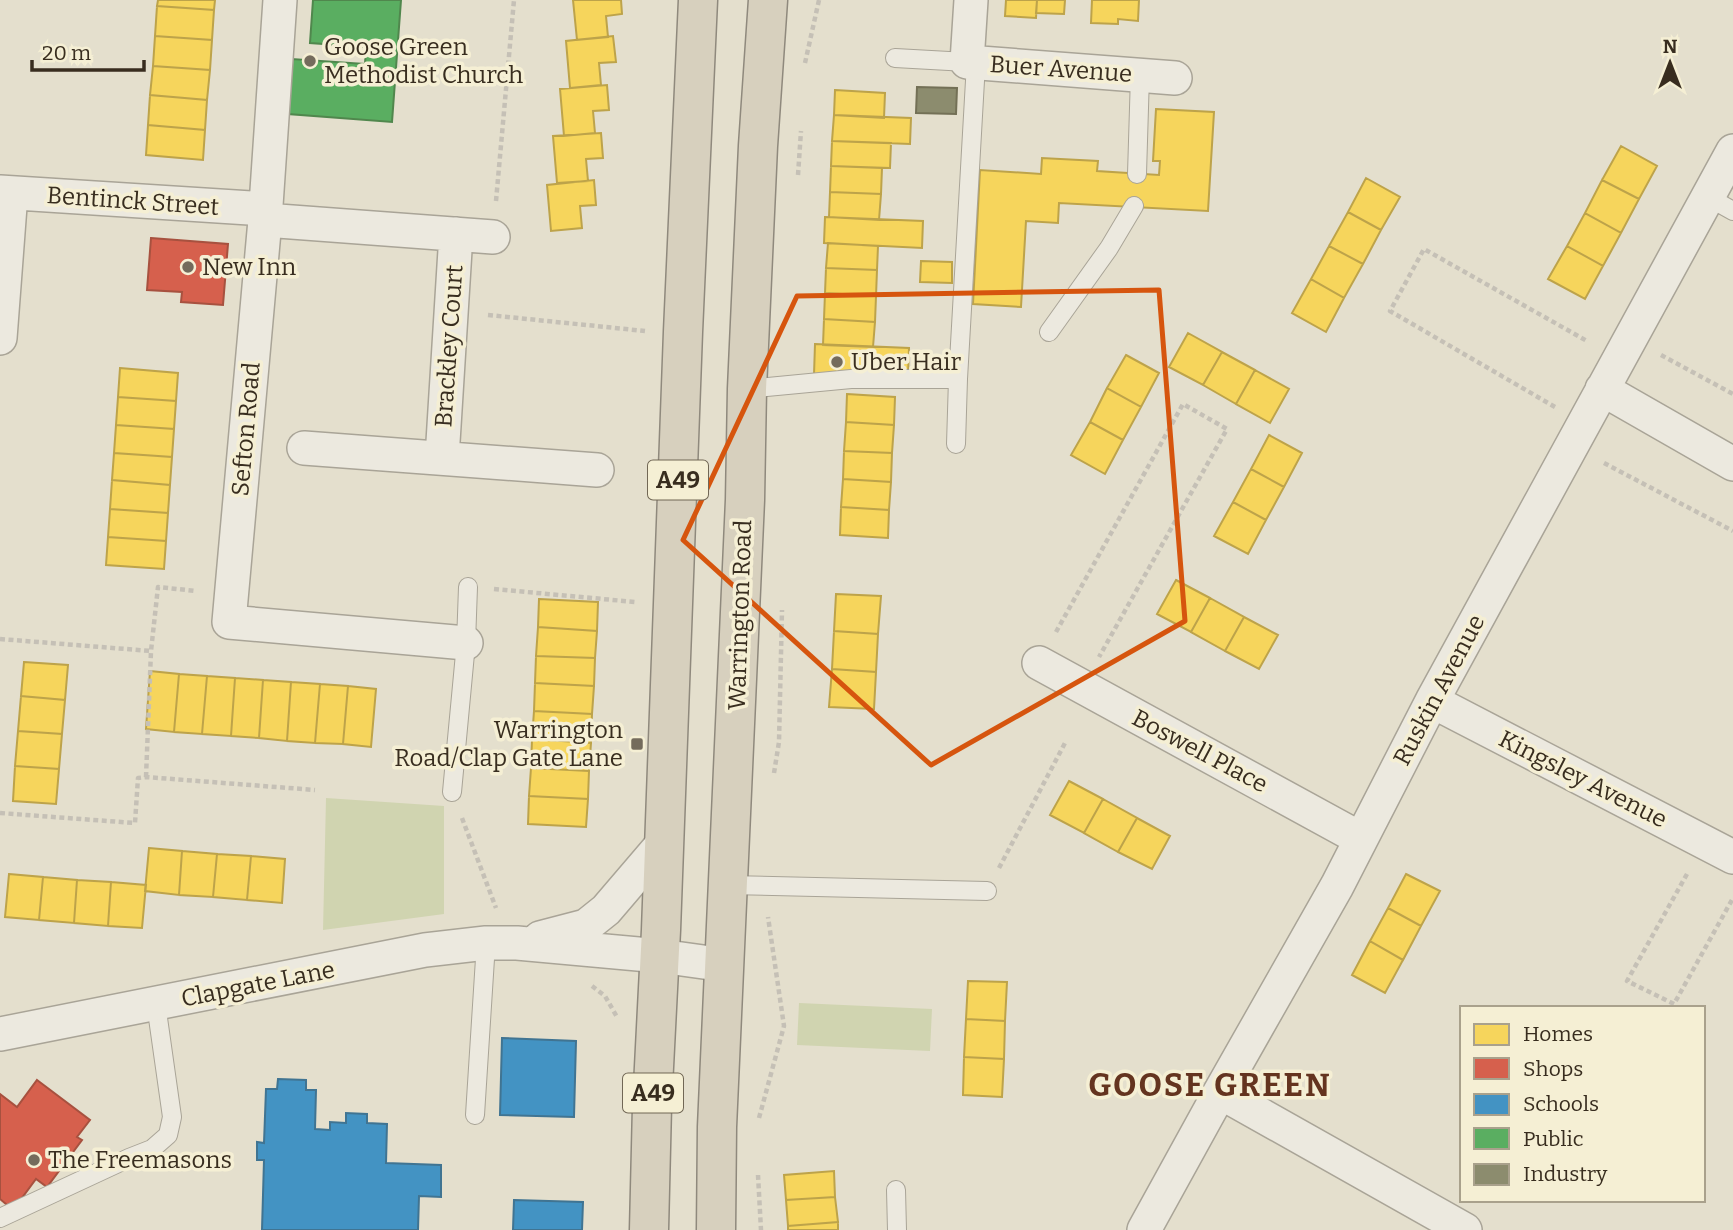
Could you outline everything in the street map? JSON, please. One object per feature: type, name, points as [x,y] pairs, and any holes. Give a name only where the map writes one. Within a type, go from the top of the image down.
[{"type":"highway","name":"A49","points":[[649,1230],[698,0]]},
{"type":"highway","name":"Warrington Road","points":[[716,1230],[717,1127],[743,540],[747,389],[758,146],[768,0]]},
{"type":"street","name":"Sefton Road","points":[[280,0],[265,215],[229,622],[466,643]]},
{"type":"street","name":"Buer Avenue","points":[[971,0],[972,62],[1175,78]]},
{"type":"street","name":"Ruskin Avenue","points":[[1144,1230],[1330,898],[1432,701],[1624,349],[1721,204],[1733,150]]},
{"type":"street","name":"Bentinck Street","points":[[5,192],[493,237]]},
{"type":"street","points":[[0,338],[5,192]]},
{"type":"street","name":"Brackley Court","points":[[442,458],[456,234]]},
{"type":"street","points":[[1602,389],[1733,464]]},
{"type":"street","name":"Brackley Court","points":[[304,448],[597,470]]},
{"type":"street","name":"Boswell Place","points":[[1038,663],[1361,839]]},
{"type":"street","name":"Kingsley Avenue","points":[[1432,701],[1719,849]]},
{"type":"street","name":"Clapgate Lane","points":[[0,1034],[425,950],[499,943],[586,926],[606,909],[665,841]]},
{"type":"street","name":"Clapgate Lane","points":[[499,943],[660,956],[725,965]]},
{"type":"street","points":[[1220,1092],[1465,1230]]},
{"type":"lane","points":[[895,58],[972,62],[956,444]]},
{"type":"lane","points":[[1137,174],[1140,75]]},
{"type":"lane","points":[[1049,332],[1109,248],[1134,206]]},
{"type":"lane","points":[[747,389],[851,379],[958,379]]},
{"type":"lane","points":[[452,792],[466,643],[468,587]]},
{"type":"lane","points":[[727,884],[987,891]]},
{"type":"lane","points":[[475,1115],[499,943]]},
{"type":"lane","points":[[0,1218],[152,1149],[167,1135],[172,1116],[156,1004]]},
{"type":"lane","points":[[896,1190],[897,1230]]},
{"type":"path","points":[[493,237],[514,0]]},
{"type":"path","points":[[804,64],[819,0]]},
{"type":"path","points":[[798,176],[802,120]]},
{"type":"path","points":[[1733,394],[1624,349],[1424,249],[1390,311],[1577,434],[1733,531]]},
{"type":"path","points":[[489,303],[488,316],[683,332]]},
{"type":"path","points":[[1038,663],[1183,404],[1227,429],[1082,687]]},
{"type":"path","points":[[146,777],[158,587],[231,594]]},
{"type":"path","points":[[468,587],[645,603],[673,609]]},
{"type":"path","points":[[773,781],[779,742],[782,604]]},
{"type":"path","points":[[0,639],[152,651]]},
{"type":"path","points":[[987,891],[1065,743]]},
{"type":"path","points":[[0,813],[135,822],[138,778],[146,777],[315,790]]},
{"type":"path","points":[[452,792],[495,903],[499,943]]},
{"type":"path","points":[[1719,849],[1627,981],[1674,1004],[1733,898]]},
{"type":"path","points":[[756,1128],[784,1026],[767,913]]},
{"type":"path","points":[[591,985],[605,996],[614,1008],[620,1025]]},
{"type":"path","points":[[758,1167],[761,1230]]},
{"type":"highlighted area","points":[[1159,290],[1185,621],[931,765],[683,540],[797,296]]},
{"type":"green space","points":[[326,798],[444,806],[444,914],[323,930]]},
{"type":"green space","points":[[799,1003],[932,1009],[930,1051],[797,1045]]},
{"type":"building: Homes","points":[[158,0],[215,0],[214,10],[157,6]]},
{"type":"building: Homes","points":[[573,0],[621,0],[622,14],[606,16],[608,37],[577,40]]},
{"type":"building: Homes","points":[[1006,0],[1037,0],[1036,18],[1005,16]]},
{"type":"building: Homes","points":[[1037,0],[1065,0],[1064,14],[1036,13]]},
{"type":"building: Homes","points":[[1092,0],[1139,0],[1138,21],[1118,19],[1118,24],[1091,23]]},
{"type":"building: Homes","points":[[157,6],[214,10],[212,40],[155,36]]},
{"type":"building: Homes","points":[[155,36],[212,40],[210,70],[153,66]]},
{"type":"building: Homes","points":[[613,36],[616,62],[599,63],[601,85],[570,88],[566,41]]},
{"type":"building: Homes","points":[[153,66],[210,70],[207,100],[150,95]]},
{"type":"building: Homes","points":[[607,85],[609,110],[593,111],[595,133],[564,136],[560,89]]},
{"type":"building: Homes","points":[[835,90],[885,93],[884,118],[834,115]]},
{"type":"building: Homes","points":[[150,95],[207,100],[205,130],[148,125]]},
{"type":"building: Homes","points":[[1156,109],[1214,112],[1208,211],[1059,203],[1058,223],[1026,221],[1021,307],[973,304],[980,170],[1041,174],[1042,158],[1098,161],[1097,171],[1159,175],[1160,161],[1153,161]]},
{"type":"building: Homes","points":[[834,115],[911,118],[910,144],[832,141]]},
{"type":"building: Homes","points":[[148,125],[205,130],[203,160],[146,155]]},
{"type":"building: Homes","points":[[601,133],[603,158],[586,159],[588,181],[557,183],[553,136]]},
{"type":"building: Homes","points":[[832,141],[891,143],[890,168],[831,166]]},
{"type":"building: Homes","points":[[1621,146],[1657,166],[1639,199],[1602,180]]},
{"type":"building: Homes","points":[[831,166],[882,168],[881,194],[830,192]]},
{"type":"building: Homes","points":[[1366,178],[1400,197],[1381,230],[1348,212]]},
{"type":"building: Homes","points":[[594,180],[596,205],[580,206],[582,228],[551,231],[547,185]]},
{"type":"building: Homes","points":[[1602,180],[1639,199],[1621,233],[1585,213]]},
{"type":"building: Homes","points":[[830,192],[881,194],[879,220],[829,217]]},
{"type":"building: Homes","points":[[1348,212],[1381,230],[1363,264],[1329,246]]},
{"type":"building: Homes","points":[[1585,213],[1621,233],[1603,266],[1567,246]]},
{"type":"building: Homes","points":[[825,217],[923,221],[922,248],[824,243]]},
{"type":"building: Homes","points":[[828,243],[878,246],[877,270],[826,268]]},
{"type":"building: Homes","points":[[1329,246],[1363,264],[1344,298],[1311,279]]},
{"type":"building: Homes","points":[[1567,246],[1603,266],[1585,299],[1548,279]]},
{"type":"building: Homes","points":[[921,261],[952,262],[952,283],[920,282]]},
{"type":"building: Homes","points":[[826,268],[877,270],[876,296],[825,293]]},
{"type":"building: Homes","points":[[1311,279],[1344,298],[1326,332],[1292,313]]},
{"type":"building: Homes","points":[[825,293],[876,296],[875,322],[824,319]]},
{"type":"building: Homes","points":[[824,319],[875,322],[873,347],[823,345]]},
{"type":"building: Homes","points":[[1188,333],[1222,352],[1203,385],[1169,367]]},
{"type":"building: Homes","points":[[815,344],[909,348],[908,375],[814,375]]},
{"type":"building: Homes","points":[[1222,352],[1255,370],[1236,404],[1203,385]]},
{"type":"building: Homes","points":[[1126,355],[1159,373],[1141,407],[1107,388]]},
{"type":"building: Homes","points":[[120,368],[178,373],[176,401],[118,397]]},
{"type":"building: Homes","points":[[1255,370],[1289,389],[1270,423],[1236,404]]},
{"type":"building: Homes","points":[[1107,388],[1141,407],[1123,440],[1090,422]]},
{"type":"building: Homes","points":[[847,394],[895,397],[894,425],[846,422]]},
{"type":"building: Homes","points":[[118,397],[176,401],[174,429],[116,425]]},
{"type":"building: Homes","points":[[846,422],[894,425],[892,453],[844,451]]},
{"type":"building: Homes","points":[[1090,422],[1123,440],[1105,474],[1071,455]]},
{"type":"building: Homes","points":[[116,425],[174,429],[172,457],[114,453]]},
{"type":"building: Homes","points":[[1269,435],[1302,453],[1284,487],[1251,469]]},
{"type":"building: Homes","points":[[844,451],[892,453],[891,482],[843,479]]},
{"type":"building: Homes","points":[[114,453],[172,457],[170,485],[112,480]]},
{"type":"building: Homes","points":[[1251,469],[1284,487],[1266,520],[1233,502]]},
{"type":"building: Homes","points":[[843,479],[891,482],[889,510],[841,507]]},
{"type":"building: Homes","points":[[112,480],[170,485],[168,513],[110,509]]},
{"type":"building: Homes","points":[[1233,502],[1266,520],[1248,554],[1214,536]]},
{"type":"building: Homes","points":[[841,507],[889,510],[888,538],[840,535]]},
{"type":"building: Homes","points":[[110,509],[168,513],[166,541],[108,537]]},
{"type":"building: Homes","points":[[108,537],[166,541],[164,569],[106,565]]},
{"type":"building: Homes","points":[[1176,580],[1210,598],[1191,632],[1157,614]]},
{"type":"building: Homes","points":[[836,594],[881,596],[878,634],[834,631]]},
{"type":"building: Homes","points":[[1210,598],[1244,617],[1225,651],[1191,632]]},
{"type":"building: Homes","points":[[539,599],[598,602],[597,631],[538,627]]},
{"type":"building: Homes","points":[[1244,617],[1278,635],[1259,669],[1225,651]]},
{"type":"building: Homes","points":[[538,627],[597,631],[595,658],[536,656]]},
{"type":"building: Homes","points":[[834,631],[878,634],[876,672],[832,669]]},
{"type":"building: Homes","points":[[536,656],[595,658],[594,686],[535,683]]},
{"type":"building: Homes","points":[[24,662],[68,665],[65,700],[21,696]]},
{"type":"building: Homes","points":[[832,669],[876,672],[874,709],[829,707]]},
{"type":"building: Homes","points":[[150,671],[179,674],[174,732],[146,729]]},
{"type":"building: Homes","points":[[179,674],[207,676],[202,734],[174,732]]},
{"type":"building: Homes","points":[[207,676],[235,678],[231,736],[202,734]]},
{"type":"building: Homes","points":[[235,678],[263,680],[259,738],[231,736]]},
{"type":"building: Homes","points":[[263,680],[291,682],[287,741],[259,738]]},
{"type":"building: Homes","points":[[291,682],[320,684],[315,743],[287,741]]},
{"type":"building: Homes","points":[[535,683],[594,686],[592,714],[534,711]]},
{"type":"building: Homes","points":[[320,684],[348,686],[343,744],[315,743]]},
{"type":"building: Homes","points":[[348,686],[376,689],[371,747],[343,744]]},
{"type":"building: Homes","points":[[21,696],[65,700],[62,734],[18,731]]},
{"type":"building: Homes","points":[[534,711],[592,714],[591,743],[532,739]]},
{"type":"building: Homes","points":[[18,731],[62,734],[59,769],[15,766]]},
{"type":"building: Homes","points":[[532,739],[591,743],[589,771],[531,768]]},
{"type":"building: Homes","points":[[15,766],[59,769],[56,804],[13,801]]},
{"type":"building: Homes","points":[[531,768],[589,771],[588,799],[529,796]]},
{"type":"building: Homes","points":[[1069,781],[1103,799],[1084,833],[1050,815]]},
{"type":"building: Homes","points":[[529,796],[588,799],[586,827],[528,824]]},
{"type":"building: Homes","points":[[1103,799],[1137,818],[1118,852],[1084,833]]},
{"type":"building: Homes","points":[[1137,818],[1170,836],[1152,869],[1118,852]]},
{"type":"building: Homes","points":[[149,848],[182,851],[179,895],[145,891]]},
{"type":"building: Homes","points":[[182,851],[217,854],[213,897],[179,895]]},
{"type":"building: Homes","points":[[217,854],[251,856],[247,900],[213,897]]},
{"type":"building: Homes","points":[[251,856],[285,859],[282,903],[247,900]]},
{"type":"building: Homes","points":[[9,874],[43,877],[39,920],[5,917]]},
{"type":"building: Homes","points":[[1406,874],[1440,891],[1421,926],[1388,908]]},
{"type":"building: Homes","points":[[43,877],[77,880],[74,923],[39,920]]},
{"type":"building: Homes","points":[[77,880],[111,882],[108,926],[74,923]]},
{"type":"building: Homes","points":[[111,882],[146,885],[142,928],[108,926]]},
{"type":"building: Homes","points":[[1388,908],[1421,926],[1403,960],[1370,941]]},
{"type":"building: Homes","points":[[1370,941],[1403,960],[1385,993],[1352,975]]},
{"type":"building: Homes","points":[[968,981],[1007,982],[1005,1021],[966,1019]]},
{"type":"building: Homes","points":[[966,1019],[1005,1021],[1004,1059],[964,1057]]},
{"type":"building: Homes","points":[[964,1057],[1004,1059],[1002,1097],[963,1095]]},
{"type":"building: Homes","points":[[834,1171],[835,1197],[786,1200],[784,1175]]},
{"type":"building: Homes","points":[[835,1197],[838,1222],[788,1226],[786,1200]]},
{"type":"building: Homes","points":[[838,1222],[838,1230],[788,1230],[788,1226]]},
{"type":"building: Shops","name":"New Inn","points":[[151,238],[228,244],[223,305],[181,302],[182,292],[147,290]]},
{"type":"building: Shops","name":"The Freemasons","points":[[37,1080],[90,1120],[77,1137],[82,1140],[47,1187],[36,1179],[13,1210],[0,1199],[0,1094],[17,1107]]},
{"type":"building: Schools","points":[[502,1038],[576,1041],[574,1117],[500,1115]]},
{"type":"building: Schools","points":[[278,1079],[306,1080],[306,1090],[316,1090],[315,1129],[330,1130],[330,1122],[346,1123],[346,1113],[367,1114],[367,1123],[387,1124],[386,1163],[441,1165],[441,1197],[419,1196],[418,1230],[262,1230],[264,1160],[257,1160],[257,1142],[264,1143],[266,1089],[277,1089]]},
{"type":"building: Schools","points":[[514,1200],[583,1202],[582,1230],[513,1230]]},
{"type":"building: Public","name":"Goose Green Methodist Church","points":[[313,0],[401,0],[392,122],[288,114],[292,59],[365,64],[366,47],[310,43]]},
{"type":"building: Industry","points":[[917,87],[957,88],[956,114],[916,113]]},
{"type":"place","name":"Goose Green Methodist Church","points":[[310,61]]},
{"type":"place","name":"New Inn","points":[[188,267]]},
{"type":"place","name":"Uber Hair","points":[[837,362]]},
{"type":"place","name":"Warrington Road/Clap Gate Lane","points":[[637,744]]},
{"type":"place","name":"The Freemasons","points":[[34,1160]]},
{"type":"district","name":"GOOSE GREEN","points":[[1210,1085]]}]
